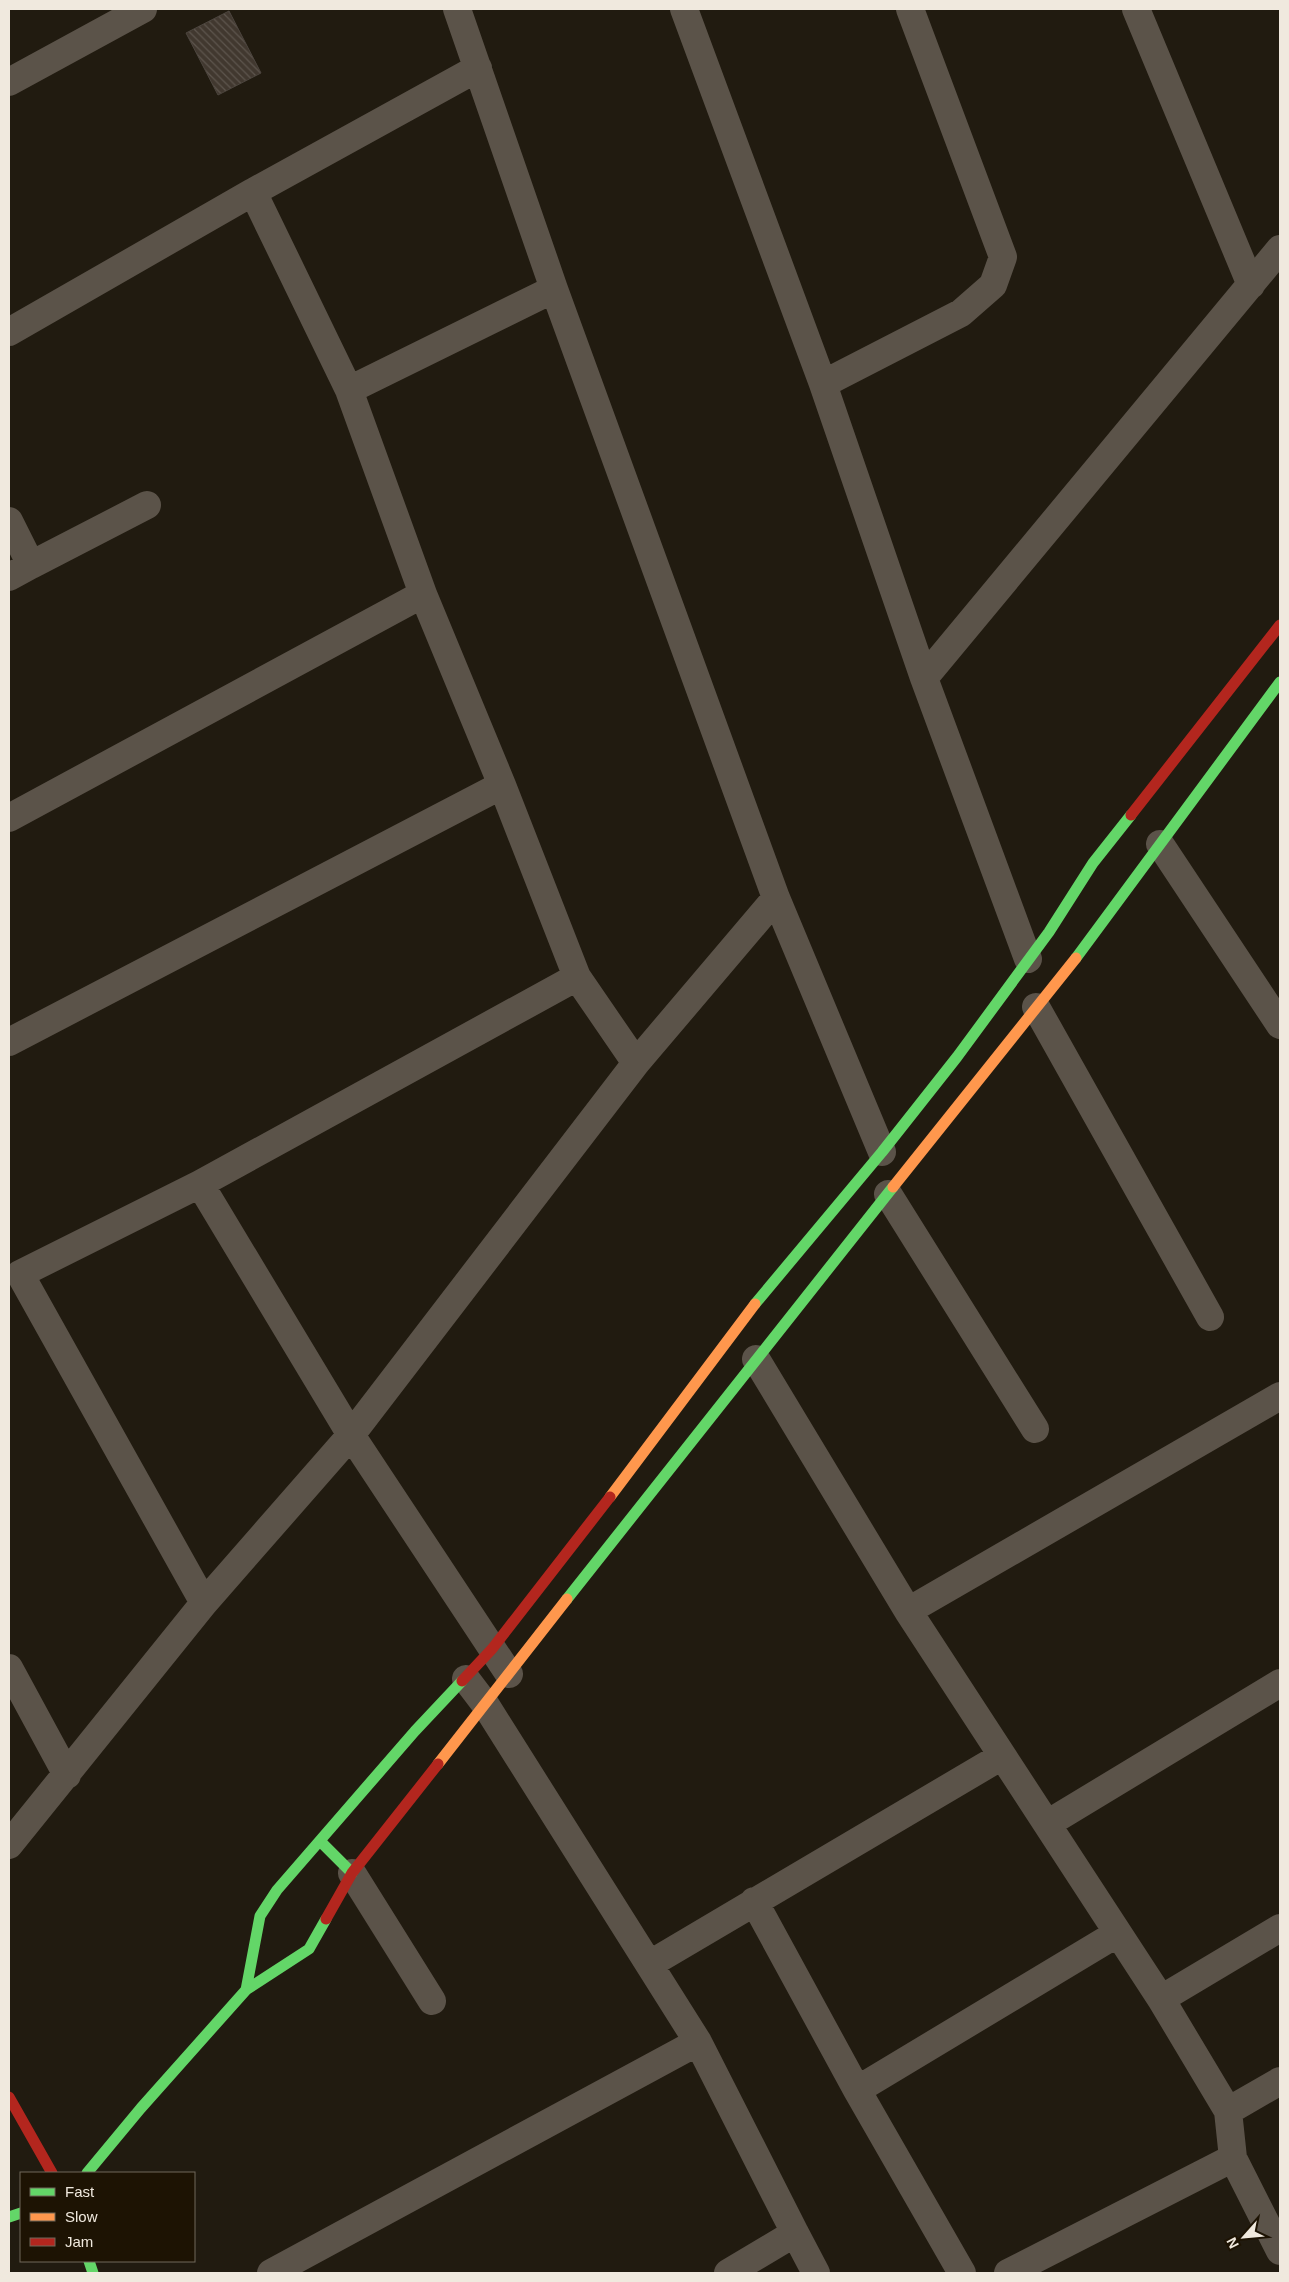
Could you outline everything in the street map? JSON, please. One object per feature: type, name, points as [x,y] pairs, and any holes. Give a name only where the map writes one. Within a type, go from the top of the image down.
[{"type":"street","points":[[9,82],[143,9]]},
{"type":"street","points":[[457,9],[554,289],[776,898],[882,1152]]},
{"type":"street","points":[[684,9],[822,384],[924,678],[1028,959]]},
{"type":"street","points":[[822,384],[961,313],[993,285],[1003,256],[910,9]]},
{"type":"street","points":[[1136,9],[1251,285]]},
{"type":"street","points":[[9,332],[253,192],[478,68]]},
{"type":"street","points":[[253,192],[349,390],[423,594],[502,785],[577,977],[636,1062]]},
{"type":"street","points":[[924,678],[1280,249]]},
{"type":"street","points":[[349,390],[554,289]]},
{"type":"street","points":[[9,521],[20,571],[147,504]]},
{"type":"street","points":[[9,818],[423,594]]},
{"type":"street","points":[[246,1990],[260,1916],[277,1890],[415,1731],[492,1650],[660,1433],[760,1298],[817,1236],[957,1057],[1049,932],[1093,863],[1280,624]]},
{"type":"street","points":[[88,2172],[141,2108],[246,1990],[309,1949],[352,1873],[756,1359],[834,1255],[888,1194],[1069,967],[1280,682]]},
{"type":"street","points":[[9,1042],[502,785]]},
{"type":"street","points":[[1160,844],[1280,1025]]},
{"type":"street","points":[[9,1845],[204,1603],[351,1436],[636,1062],[776,898]]},
{"type":"street","points":[[204,1603],[14,1264],[200,1184],[577,977]]},
{"type":"street","points":[[1036,1007],[1210,1317]]},
{"type":"street","points":[[200,1184],[351,1436],[509,1674]]},
{"type":"street","points":[[888,1194],[1035,1429]]},
{"type":"street","points":[[756,1359],[908,1612],[1161,1999],[1228,2111],[1233,2158],[1280,2251]]},
{"type":"street","points":[[908,1612],[1280,1396]]},
{"type":"street","points":[[9,1668],[67,1775]]},
{"type":"street","points":[[466,1679],[485,1704],[698,2042],[816,2273]]},
{"type":"street","points":[[1047,1824],[1280,1683]]},
{"type":"street","points":[[650,1964],[1002,1756]]},
{"type":"street","points":[[320,1841],[352,1873],[432,2001]]},
{"type":"street","points":[[754,1901],[962,2273]]},
{"type":"street","points":[[1161,1999],[1280,1928]]},
{"type":"street","points":[[858,2090],[1118,1933]]},
{"type":"street","points":[[271,2273],[698,2042]]},
{"type":"street","points":[[1228,2111],[1280,2081]]},
{"type":"street","points":[[9,2097],[51,2172]]},
{"type":"street","points":[[1008,2273],[1233,2158]]},
{"type":"street","points":[[728,2273],[795,2233]]},
{"type":"building","points":[[229,11],[261,73],[218,95],[186,33]]},
{"type":"traffic: fast","points":[[1076,958],[1280,682]]},
{"type":"traffic: fast","points":[[755,1304],[882,1152],[957,1057],[1049,932],[1093,863],[1131,815]]},
{"type":"traffic: fast","points":[[567,1599],[893,1187]]},
{"type":"traffic: fast","points":[[246,1990],[260,1916],[277,1890],[415,1731],[462,1681]]},
{"type":"traffic: fast","points":[[320,1841],[352,1873]]},
{"type":"traffic: fast","points":[[88,2172],[141,2108],[246,1990],[309,1949],[326,1919]]},
{"type":"traffic: fast","points":[[9,2217],[20,2213]]},
{"type":"traffic: fast","points":[[89,2262],[93,2273]]},
{"type":"traffic: slow","points":[[893,1187],[1076,958]]},
{"type":"traffic: slow","points":[[610,1497],[755,1304]]},
{"type":"traffic: slow","points":[[438,1764],[567,1599]]},
{"type":"traffic: jam","points":[[1131,815],[1280,625]]},
{"type":"traffic: jam","points":[[462,1681],[492,1649],[610,1497]]},
{"type":"traffic: jam","points":[[326,1919],[352,1873],[438,1764]]},
{"type":"traffic: jam","points":[[9,2097],[51,2172]]}]
